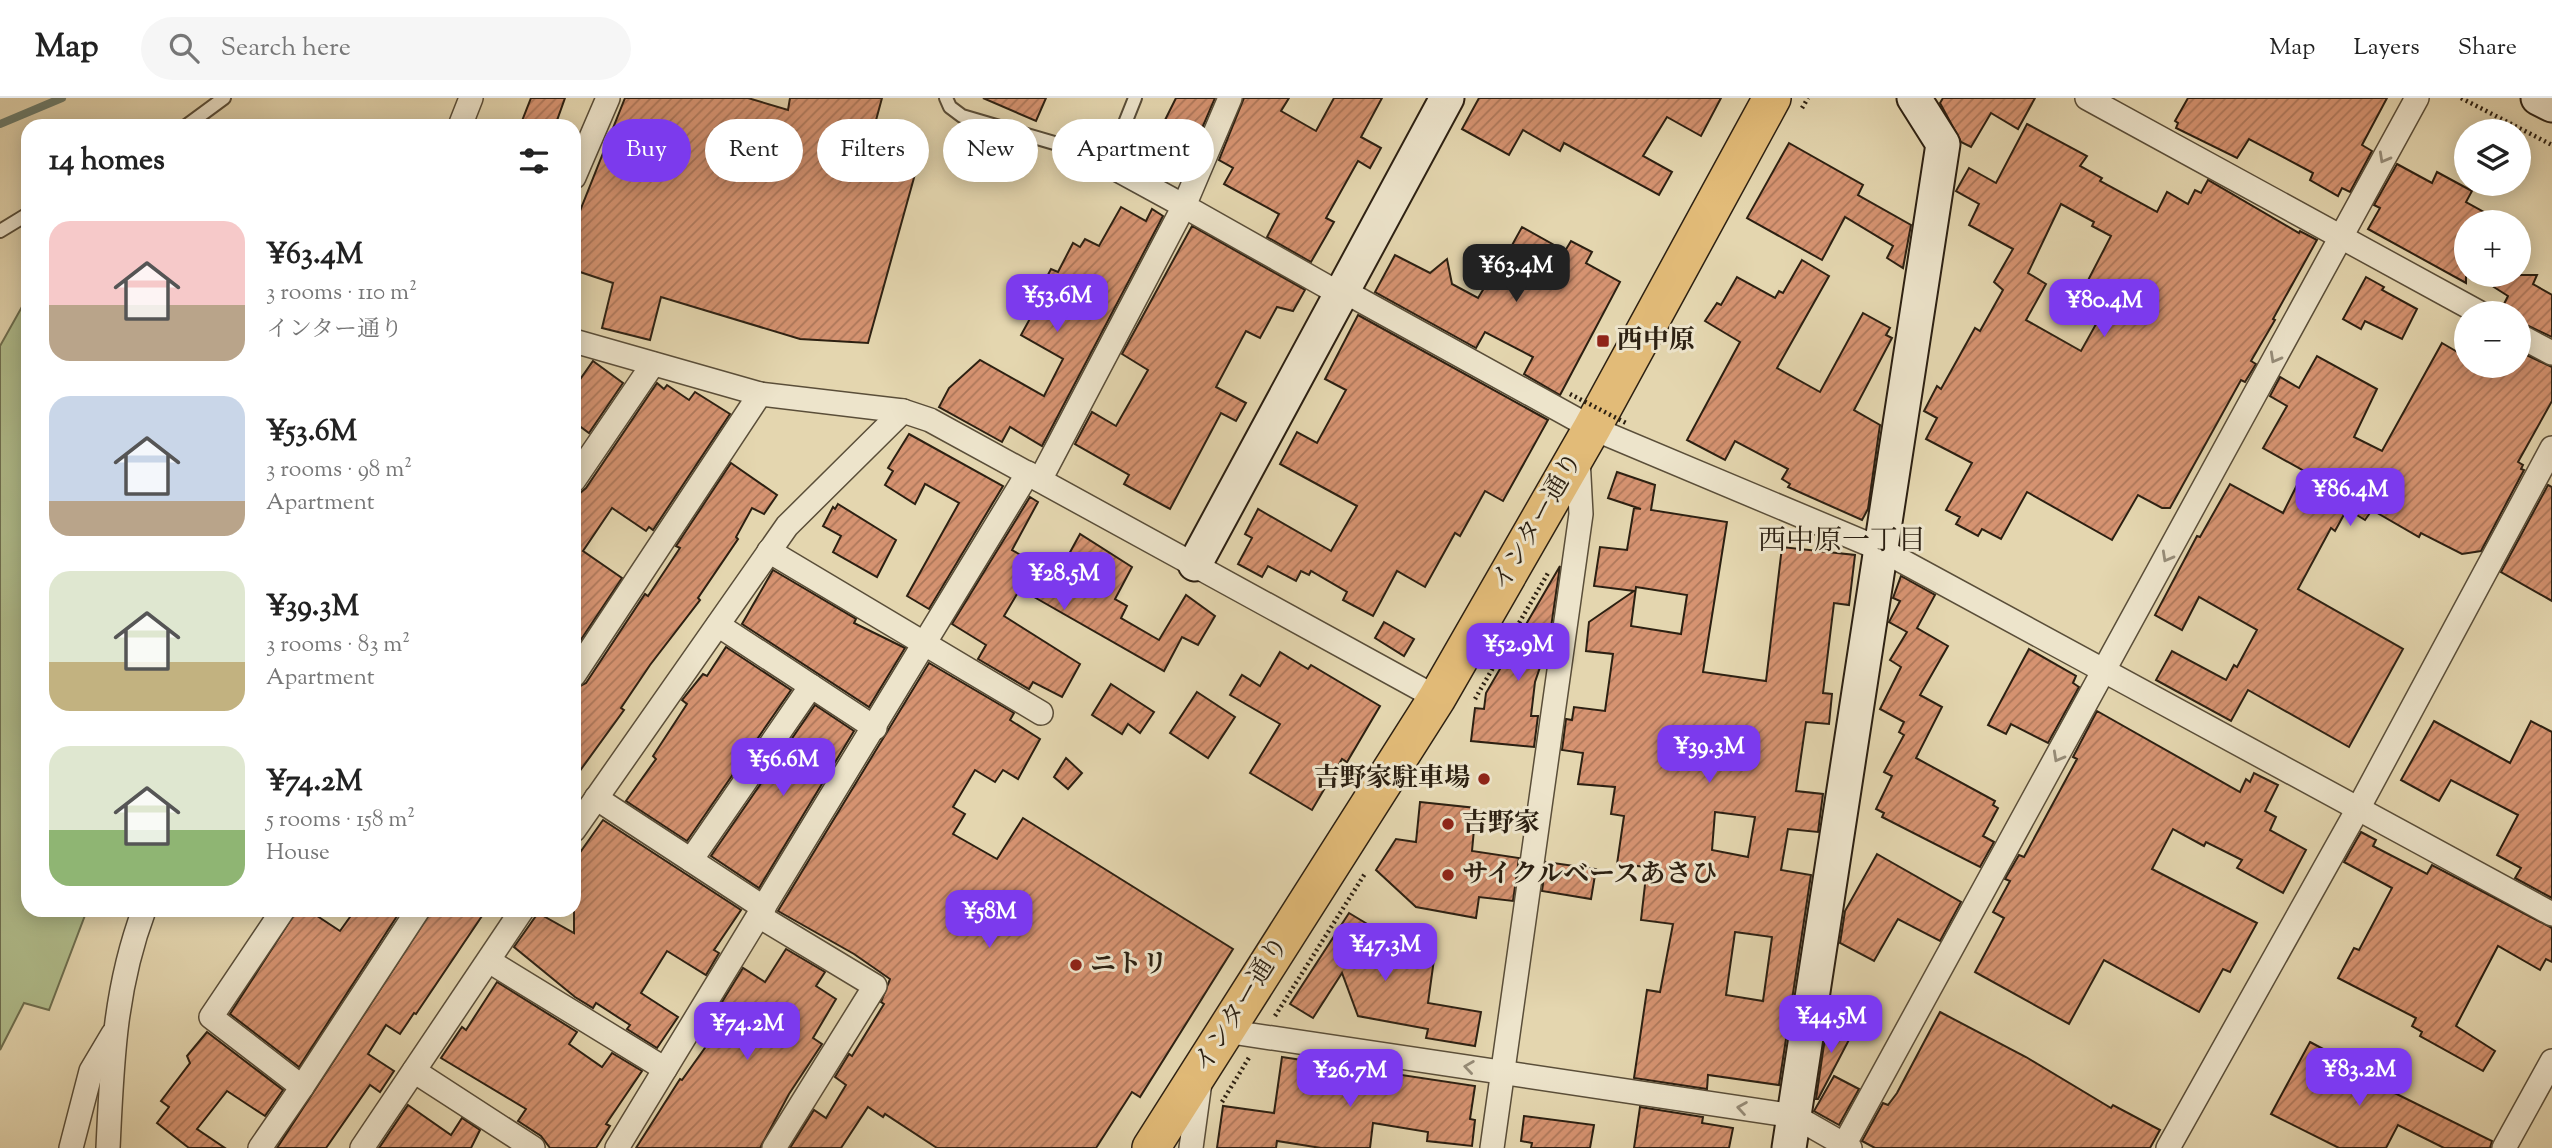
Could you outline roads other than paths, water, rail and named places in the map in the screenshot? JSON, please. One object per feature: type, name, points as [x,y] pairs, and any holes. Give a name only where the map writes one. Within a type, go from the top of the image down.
[{"type":"main road","name":"インター通り","points":[[1151,1148],[1437,698],[1599,435],[1772,98]]},
{"type":"street","points":[[463,119],[471,98]]},
{"type":"street","points":[[581,161],[608,98]]},
{"type":"street","points":[[617,1148],[925,643],[1034,476],[1184,206],[1230,98]]},
{"type":"street","points":[[1195,564],[1447,98]]},
{"type":"street","points":[[1792,1132],[1943,144],[1914,98]]},
{"type":"street","points":[[2087,98],[2458,301]]},
{"type":"street","points":[[1225,1031],[1504,1072],[1847,1146],[2417,98]]},
{"type":"street","points":[[2539,98],[2552,105]]},
{"type":"street","points":[[1140,182],[1599,435],[1880,549],[2552,914]]},
{"type":"street","points":[[2531,342],[2552,353]]},
{"type":"street","points":[[581,343],[760,394],[902,411],[930,419],[1437,698]]},
{"type":"street","points":[[581,470],[653,364]]},
{"type":"street","points":[[581,664],[760,394]]},
{"type":"street","points":[[581,820],[787,526],[902,411]]},
{"type":"street","points":[[1492,1148],[1581,514],[1599,435]]},
{"type":"street","points":[[2168,1148],[2359,807],[2552,448]]},
{"type":"street","points":[[769,551],[1041,713]]},
{"type":"street","points":[[718,625],[875,728]]},
{"type":"street","points":[[691,860],[811,686]]},
{"type":"street","points":[[596,798],[691,860],[761,912],[875,986],[774,1148]]},
{"type":"street","points":[[108,1148],[114,1031],[131,943],[141,917]]},
{"type":"street","points":[[278,917],[211,1017],[302,1087]]},
{"type":"street","points":[[260,1148],[413,917]]},
{"type":"street","points":[[362,1148],[517,917]]},
{"type":"street","points":[[489,961],[665,1069]]},
{"type":"street","points":[[71,1148],[91,1071],[114,1031]]},
{"type":"street","points":[[2504,1148],[2552,1061]]},
{"type":"street","points":[[1191,1148],[1203,1066]]},
{"type":"street","points":[[414,1072],[533,1148]]},
{"type":"lane","points":[[196,119],[224,98]]},
{"type":"lane","points":[[947,98],[950,107],[962,116],[1052,142]]},
{"type":"lane","points":[[1127,119],[1135,98]]},
{"type":"lane","points":[[0,230],[21,218]]},
{"type":"waterway","points":[[0,124],[62,98]]},
{"type":"place","name":"西中原","points":[[1603,341]]},
{"type":"place","name":"吉野家駐車場","points":[[1484,779]]},
{"type":"place","name":"吉野家","points":[[1448,824]]},
{"type":"place","name":"サイクルベースあさひ","points":[[1448,875]]},
{"type":"place","name":"ニトリ","points":[[1076,965]]},
{"type":"district","name":"西中原一丁目","points":[[1842,542]]}]
